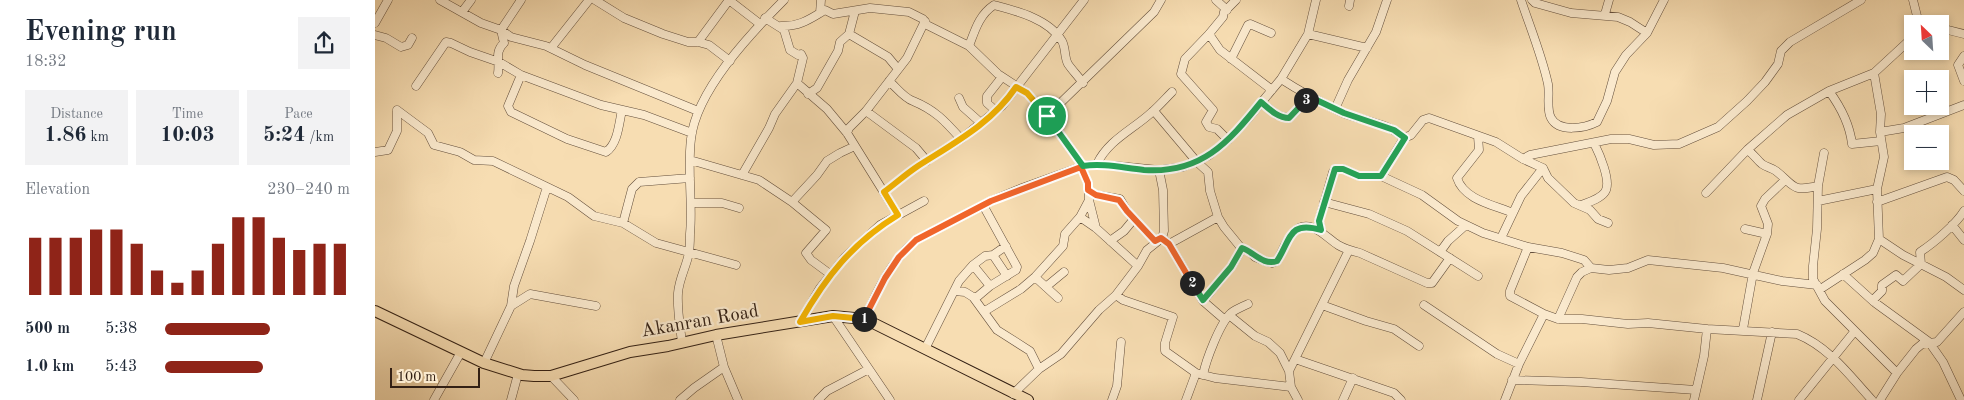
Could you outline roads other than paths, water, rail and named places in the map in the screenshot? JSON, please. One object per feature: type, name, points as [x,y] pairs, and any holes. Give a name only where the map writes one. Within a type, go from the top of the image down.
[{"type":"main road","name":"Akanran Road","points":[[375,311],[484,363],[528,376],[551,376],[630,352],[833,316],[865,320],[1027,400]]},
{"type":"street","points":[[375,23],[387,0]]},
{"type":"street","points":[[440,0],[481,23],[501,30],[511,37],[551,48],[585,65],[698,111]]},
{"type":"street","points":[[462,12],[471,0]]},
{"type":"street","points":[[498,73],[499,62],[497,56],[499,48],[504,43],[501,30],[521,0]]},
{"type":"street","points":[[551,48],[589,0]]},
{"type":"street","points":[[595,0],[624,18],[663,34],[688,42],[709,45],[730,61]]},
{"type":"street","points":[[698,42],[729,0],[763,21],[781,26],[790,26],[816,17],[825,10],[833,14],[870,8],[909,12],[925,21],[927,25],[969,46],[1002,77],[1027,93],[1047,116],[1082,166],[1088,183],[1089,200],[1096,228]]},
{"type":"street","points":[[682,342],[678,293],[689,252],[690,160],[692,133],[698,111],[707,91],[730,61],[763,21],[784,0]]},
{"type":"street","points":[[821,0],[821,13]]},
{"type":"street","points":[[884,192],[927,161],[961,140],[996,111],[1084,0]]},
{"type":"street","points":[[1047,116],[1154,12],[1161,0]]},
{"type":"street","points":[[1216,0],[1227,10]]},
{"type":"street","points":[[1228,140],[1217,129],[1209,126],[1206,122],[1213,110],[1181,74],[1185,60],[1236,0]]},
{"type":"street","points":[[865,320],[885,278],[899,257],[910,245],[916,240],[983,205],[1022,188],[1082,166],[1097,164],[1159,170],[1183,167],[1208,156],[1228,140],[1281,80],[1308,34],[1316,0]]},
{"type":"street","points":[[1335,108],[1348,80],[1376,32],[1387,0]]},
{"type":"street","points":[[1521,0],[1548,85],[1550,118],[1561,126],[1586,127],[1597,122],[1602,115],[1615,72],[1626,55],[1647,33],[1664,0]]},
{"type":"street","points":[[1532,0],[1535,4],[1561,11],[1605,14],[1630,22],[1647,33]]},
{"type":"street","points":[[1605,14],[1609,0]]},
{"type":"street","points":[[1523,159],[1530,155],[1611,138],[1629,139],[1654,145],[1679,144],[1718,126],[1765,82],[1778,64],[1781,51],[1790,42],[1861,0]]},
{"type":"street","points":[[1913,0],[1917,15]]},
{"type":"street","points":[[969,46],[979,19],[994,4],[1046,25],[1063,43],[1069,64],[1083,83]]},
{"type":"street","points":[[808,94],[817,88],[838,51],[840,42],[849,34],[855,11]]},
{"type":"street","points":[[847,133],[849,128],[866,111],[907,58],[925,21]]},
{"type":"street","points":[[1231,59],[1248,25],[1250,24],[1271,33]]},
{"type":"street","points":[[742,175],[779,108],[797,83],[803,58],[801,54],[798,55],[790,50],[788,46],[789,40],[781,26]]},
{"type":"street","points":[[1949,30],[1964,34]]},
{"type":"street","points":[[849,34],[888,57],[898,69]]},
{"type":"street","points":[[1209,34],[1220,50],[1272,90]]},
{"type":"street","points":[[1308,34],[1367,48]]},
{"type":"street","points":[[375,35],[386,38],[401,47],[408,45],[412,38]]},
{"type":"street","points":[[416,86],[446,42],[499,62],[521,75],[622,110],[644,115],[692,133]]},
{"type":"street","points":[[1707,193],[1747,150],[1787,115],[1829,91],[1874,73],[1904,45]]},
{"type":"street","points":[[1964,56],[1958,65],[1964,82]]},
{"type":"street","points":[[1558,319],[1577,277],[1582,272],[1591,268],[1609,270],[1629,268],[1648,260],[1723,268],[1818,288],[1865,260],[1873,253],[1879,239],[1877,189],[1883,156],[1880,132],[1881,114],[1874,73]]},
{"type":"street","points":[[521,75],[508,106],[511,112],[567,139],[606,152],[611,149],[614,143],[622,110]]},
{"type":"street","points":[[996,111],[987,103],[987,96],[1002,77]]},
{"type":"street","points":[[1281,80],[1310,97],[1394,130],[1405,138]]},
{"type":"street","points":[[889,81],[913,101],[918,102],[939,116],[961,140]]},
{"type":"street","points":[[797,83],[827,109],[847,133],[898,215]]},
{"type":"street","points":[[1829,91],[1842,112],[1851,135],[1852,144],[1881,141]]},
{"type":"street","points":[[1097,164],[1102,154],[1110,145],[1154,111],[1172,92]]},
{"type":"street","points":[[1261,102],[1277,115],[1289,118],[1310,97]]},
{"type":"street","points":[[959,98],[963,107],[981,123]]},
{"type":"street","points":[[1880,132],[1904,128],[1964,105]]},
{"type":"street","points":[[375,152],[388,150],[397,131],[397,110],[428,133],[434,145],[460,152],[474,160],[493,161],[576,202],[594,216],[623,223],[656,243],[736,265]]},
{"type":"street","points":[[866,111],[916,148],[927,161]]},
{"type":"street","points":[[1154,111],[1197,162],[1208,172],[1218,217],[1242,248],[1249,251],[1255,257],[1272,263],[1277,261],[1291,235],[1298,228],[1308,226],[1321,230],[1338,244],[1349,250],[1360,253],[1427,283],[1432,284],[1450,258]]},
{"type":"street","points":[[1381,176],[1405,138],[1423,120],[1429,118],[1496,142],[1523,159],[1543,168],[1548,178],[1574,203],[1590,210],[1598,219],[1607,223]]},
{"type":"street","points":[[1478,136],[1479,150],[1457,178],[1458,183],[1469,195],[1513,213]]},
{"type":"street","points":[[1581,205],[1596,199],[1605,192],[1607,185],[1601,159],[1594,143]]},
{"type":"street","points":[[792,202],[827,161],[840,152],[855,146]]},
{"type":"street","points":[[1747,150],[1759,162],[1775,170],[1791,186],[1803,190],[1818,186]]},
{"type":"street","points":[[1823,153],[1818,186],[1813,279],[1825,301],[1897,373]]},
{"type":"street","points":[[690,160],[759,180],[792,202],[826,230],[807,253],[811,260],[830,274]]},
{"type":"street","points":[[1501,238],[1521,196],[1543,168]]},
{"type":"street","points":[[1321,230],[1319,221],[1335,169],[1343,169],[1359,176],[1381,176],[1422,196],[1466,225],[1483,233],[1528,247],[1562,253],[1584,260],[1591,268]]},
{"type":"street","points":[[1013,394],[1039,368],[1061,354],[1099,310],[1116,295],[1138,266],[1147,250],[1164,232],[1163,190],[1159,170]]},
{"type":"street","points":[[1877,202],[1947,177],[1954,180],[1964,191]]},
{"type":"street","points":[[623,223],[632,189],[639,182],[690,178]]},
{"type":"street","points":[[1743,329],[1753,273],[1767,234],[1768,224],[1761,206],[1765,199],[1785,180]]},
{"type":"street","points":[[484,363],[504,325],[511,306],[514,286],[531,241],[547,187]]},
{"type":"street","points":[[1818,201],[1877,189]]},
{"type":"street","points":[[1088,190],[1096,195],[1119,200],[1134,219],[1158,240],[1169,244],[1203,300],[1227,318],[1268,342],[1281,353],[1289,371],[1291,387],[1298,400]]},
{"type":"street","points":[[1590,210],[1596,199]]},
{"type":"street","points":[[985,311],[1021,289],[1035,277],[1063,246],[1065,234],[1080,217],[1089,200]]},
{"type":"street","points":[[800,322],[830,274],[845,257],[880,225],[924,201]]},
{"type":"street","points":[[1324,202],[1369,214],[1407,231],[1478,276]]},
{"type":"street","points":[[691,203],[722,203],[739,208]]},
{"type":"street","points":[[973,297],[982,294],[990,286],[1016,270],[1017,267],[983,205]]},
{"type":"street","points":[[1921,264],[1920,252],[1933,244],[1959,219],[1964,211]]},
{"type":"street","points":[[1080,217],[1096,228],[1138,266]]},
{"type":"street","points":[[1169,244],[1218,217]]},
{"type":"street","points":[[1110,241],[1134,219]]},
{"type":"street","points":[[1440,252],[1448,241],[1466,225]]},
{"type":"street","points":[[1952,225],[1964,240]]},
{"type":"street","points":[[1745,229],[1767,234]]},
{"type":"street","points":[[1879,239],[1903,256],[1921,264],[1964,290]]},
{"type":"street","points":[[925,349],[959,281],[973,265],[985,256],[993,255],[1006,246]]},
{"type":"street","points":[[1528,247],[1509,296],[1543,314],[1558,319],[1582,318],[1629,324],[1648,323],[1707,329],[1743,329],[1797,334],[1811,340],[1834,358],[1872,400]]},
{"type":"street","points":[[1203,300],[1231,267],[1242,248]]},
{"type":"street","points":[[1289,371],[1349,250]]},
{"type":"street","points":[[993,255],[1007,276]]},
{"type":"street","points":[[1874,302],[1874,299],[1882,291],[1882,285],[1896,275],[1903,281],[1921,264]]},
{"type":"street","points":[[973,265],[990,286]]},
{"type":"street","points":[[1047,286],[1063,272]]},
{"type":"street","points":[[1843,274],[1874,302],[1929,342],[1943,362],[1961,400]]},
{"type":"street","points":[[1035,277],[1058,298]]},
{"type":"street","points":[[954,291],[965,292],[973,297],[997,330],[1030,351],[1039,368]]},
{"type":"street","points":[[511,306],[529,294],[595,306]]},
{"type":"street","points":[[1116,295],[1123,300],[1173,317],[1165,343],[1165,351],[1199,374],[1291,387]]},
{"type":"street","points":[[1187,400],[1227,318],[1248,304]]},
{"type":"street","points":[[1322,305],[1394,330],[1419,346]]},
{"type":"street","points":[[1424,305],[1497,354],[1519,364]]},
{"type":"street","points":[[1880,400],[1897,373],[1916,349],[1922,344],[1937,342],[1964,312]]},
{"type":"street","points":[[1505,400],[1519,364],[1543,314]]},
{"type":"street","points":[[833,316],[890,400]]},
{"type":"street","points":[[1694,400],[1704,356],[1707,329]]},
{"type":"street","points":[[1757,400],[1772,332]]},
{"type":"street","points":[[1799,400],[1854,332]]},
{"type":"street","points":[[716,336],[724,367],[738,400]]},
{"type":"street","points":[[1112,400],[1117,386],[1121,342]]},
{"type":"street","points":[[434,400],[461,352]]},
{"type":"street","points":[[1295,359],[1394,393],[1401,400]]},
{"type":"street","points":[[680,400],[693,388],[724,367]]},
{"type":"street","points":[[821,399],[869,369]]},
{"type":"street","points":[[511,400],[518,374]]},
{"type":"street","points":[[551,376],[575,400]]},
{"type":"street","points":[[1343,400],[1353,378]]},
{"type":"street","points":[[1513,380],[1581,382],[1696,390]]}]
